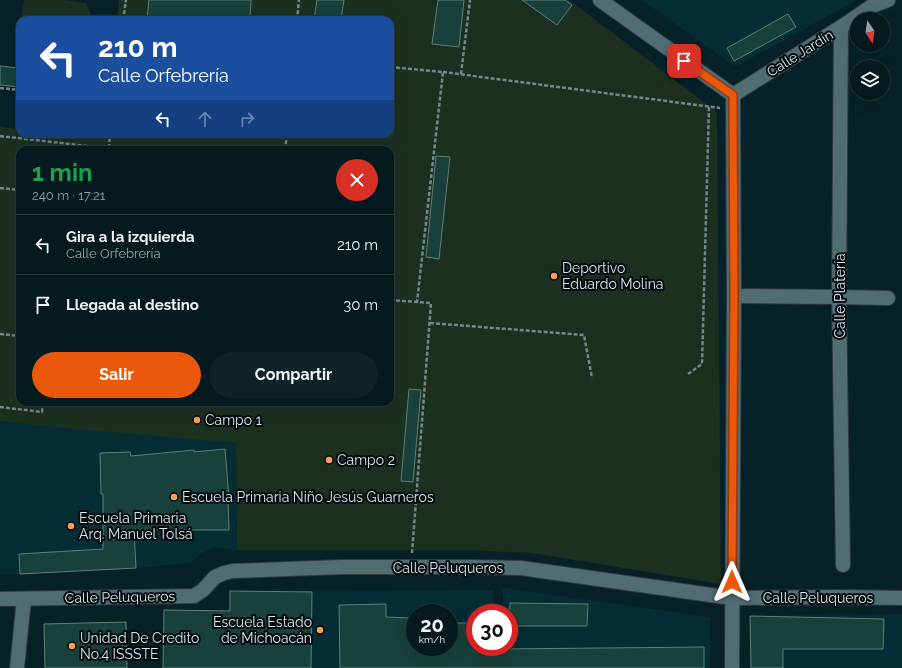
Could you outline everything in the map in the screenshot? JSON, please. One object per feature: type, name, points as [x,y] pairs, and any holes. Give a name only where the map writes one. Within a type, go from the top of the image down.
[{"type":"street","points":[[600,0],[733,95],[734,296],[732,668]]},
{"type":"street","name":"Calle Jardin","points":[[733,95],[872,6],[888,0]]},
{"type":"street","name":"Calle Platería","points":[[841,27],[839,297],[843,565]]},
{"type":"street","points":[[734,296],[888,298]]},
{"type":"street","name":"Calle Peluqueros","points":[[0,599],[194,596],[203,590],[215,577],[233,571],[342,567],[521,568],[732,598],[902,598]]},
{"type":"street","points":[[17,668],[24,599]]},
{"type":"path","points":[[124,16],[126,0]]},
{"type":"path","points":[[297,16],[299,0]]},
{"type":"path","points":[[461,74],[470,0]]},
{"type":"path","points":[[394,66],[733,110]]},
{"type":"path","points":[[417,302],[442,72]]},
{"type":"path","points":[[0,88],[16,90]]},
{"type":"path","points":[[688,374],[702,364],[709,106]]},
{"type":"path","points":[[0,136],[16,138]]},
{"type":"path","points":[[19,138],[86,146]]},
{"type":"path","points":[[0,188],[16,190]]},
{"type":"path","points":[[394,300],[431,303],[411,567]]},
{"type":"path","points":[[430,323],[584,335],[592,378]]},
{"type":"path","points":[[0,334],[16,336]]},
{"type":"path","points":[[0,407],[42,412],[43,406]]},
{"type":"shaded area","points":[[642,0],[857,0],[735,67]]},
{"type":"shaded area","points":[[0,421],[236,443],[237,550],[214,547],[201,554],[190,563],[136,568],[0,574]]},
{"type":"shaded area","points":[[503,588],[710,617],[710,668],[504,668],[503,656],[518,656],[518,604],[503,604]]},
{"type":"shaded area","name":"Escuela Estado de Michoacán","points":[[494,590],[494,604],[466,604],[466,656],[484,656],[495,668],[221,668],[230,591]]},
{"type":"shaded area","points":[[902,614],[902,668],[751,668],[750,616]]},
{"type":"green space","points":[[24,0],[64,0],[86,3],[91,16],[22,16]]},
{"type":"green space","name":"Deportivo Eduardo Molina","points":[[119,0],[569,0],[717,112],[721,584],[531,553],[469,550],[237,550],[236,443],[0,421],[0,127],[16,129],[16,138],[394,138],[394,16],[117,16]]},
{"type":"building","points":[[149,0],[251,0],[250,16],[147,16]]},
{"type":"building","points":[[317,0],[344,0],[342,16],[315,16]]},
{"type":"building","points":[[438,0],[464,0],[459,47],[432,44]]},
{"type":"building","points":[[522,0],[565,0],[572,5],[557,25]]},
{"type":"building","points":[[788,14],[796,27],[734,61],[727,48]]},
{"type":"building","points":[[0,66],[16,68],[16,87],[0,85]]},
{"type":"building","points":[[436,156],[450,157],[439,259],[426,257]]},
{"type":"building","points":[[409,389],[421,390],[413,482],[401,481]]},
{"type":"building","points":[[225,449],[229,498],[229,530],[134,530],[136,568],[20,574],[19,554],[103,549],[103,494],[101,494],[100,453],[130,452],[131,456],[194,450],[194,452]]},
{"type":"building","points":[[230,591],[312,592],[311,668],[163,668],[164,610],[230,611]]},
{"type":"building","points":[[510,603],[588,604],[587,626],[518,626],[518,604]]},
{"type":"building","points":[[386,604],[386,617],[406,618],[406,656],[458,656],[458,623],[466,623],[466,656],[518,656],[518,649],[704,647],[704,668],[340,668],[339,605]]},
{"type":"building","points":[[750,616],[884,619],[883,649],[783,649],[783,668],[751,668]]},
{"type":"building","name":"Unidad De Credito No.4 ISSSTE","points":[[126,622],[127,668],[45,668],[44,624]]},
{"type":"place","name":"Deportivo Eduardo Molina","points":[[554,276]]},
{"type":"place","name":"Campo 1","points":[[197,420]]},
{"type":"place","name":"Campo 2","points":[[329,460]]},
{"type":"place","name":"Escuela Primaria Niño Jesús Guarneros","points":[[174,497]]},
{"type":"place","name":"Escuela Primaria Arq. Manuel Tolsá","points":[[71,526]]},
{"type":"place","name":"Escuela Estado de Michoacán","points":[[320,630]]},
{"type":"place","name":"Unidad De Credito No.4 ISSSTE","points":[[72,646]]},
{"type":"route","points":[[684,61],[733,95],[734,296],[732,582]]}]
